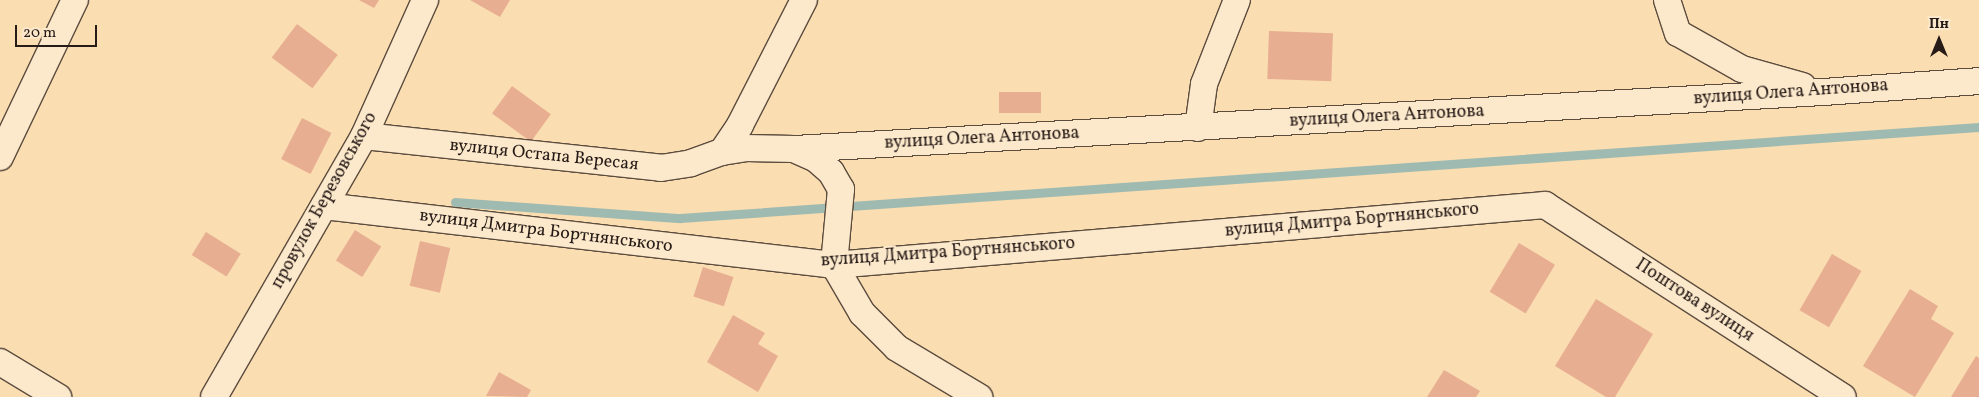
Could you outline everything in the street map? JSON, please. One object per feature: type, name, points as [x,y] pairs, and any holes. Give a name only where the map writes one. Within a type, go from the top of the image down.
[{"type":"street","points":[[0,157],[75,0]]},
{"type":"street","name":"провулок Березовського","points":[[214,397],[364,136],[425,0]]},
{"type":"street","points":[[722,152],[740,125],[804,0]]},
{"type":"street","points":[[1198,128],[1204,84],[1237,0]]},
{"type":"street","points":[[1666,0],[1678,33],[1742,69],[1823,92]]},
{"type":"street","name":"вулиця Олега Антонова","points":[[794,149],[1198,128],[1823,92],[1979,81]]},
{"type":"street","name":"вулиця Остапа Вересая","points":[[364,136],[661,168],[691,163],[722,152],[746,148],[794,149],[816,159],[831,172],[841,189],[834,265]]},
{"type":"street","name":"вулиця Дмитра Бортнянського","points":[[324,206],[834,265],[1545,205]]},
{"type":"street","name":"Поштова вулиця","points":[[1545,205],[1843,397]]},
{"type":"street","points":[[834,265],[862,313],[897,348],[979,397]]},
{"type":"street","points":[[0,362],[58,397]]},
{"type":"building","points":[[359,0],[379,0],[374,8]]},
{"type":"building","points":[[470,0],[510,0],[500,17]]},
{"type":"building","points":[[297,24],[338,55],[312,88],[272,58]]},
{"type":"building","points":[[1269,31],[1333,33],[1331,81],[1267,79]]},
{"type":"building","points":[[512,86],[551,114],[531,142],[492,114]]},
{"type":"building","points":[[999,92],[1041,92],[1041,113],[999,113]]},
{"type":"building","points":[[302,118],[331,133],[311,174],[281,159]]},
{"type":"building","points":[[355,230],[381,246],[362,277],[336,261]]},
{"type":"building","points":[[206,232],[241,254],[226,277],[192,255]]},
{"type":"building","points":[[420,241],[450,248],[440,293],[410,286]]},
{"type":"building","points":[[1519,243],[1555,265],[1526,313],[1490,292]]},
{"type":"building","points":[[1832,254],[1861,271],[1829,327],[1800,310]]},
{"type":"building","points":[[703,267],[733,277],[724,306],[693,296]]},
{"type":"building","points":[[1910,289],[1938,306],[1931,319],[1954,333],[1915,397],[1863,366]]},
{"type":"building","points":[[1596,299],[1653,334],[1615,397],[1606,397],[1555,366]]},
{"type":"building","points":[[733,315],[765,333],[758,344],[778,356],[758,392],[707,362]]},
{"type":"building","points":[[1976,356],[1979,358],[1979,397],[1951,397]]},
{"type":"building","points":[[1444,370],[1480,391],[1476,397],[1427,397]]},
{"type":"building","points":[[499,372],[531,390],[527,397],[486,396]]},
{"type":"waterway","points":[[455,202],[680,218],[1979,127]]}]
